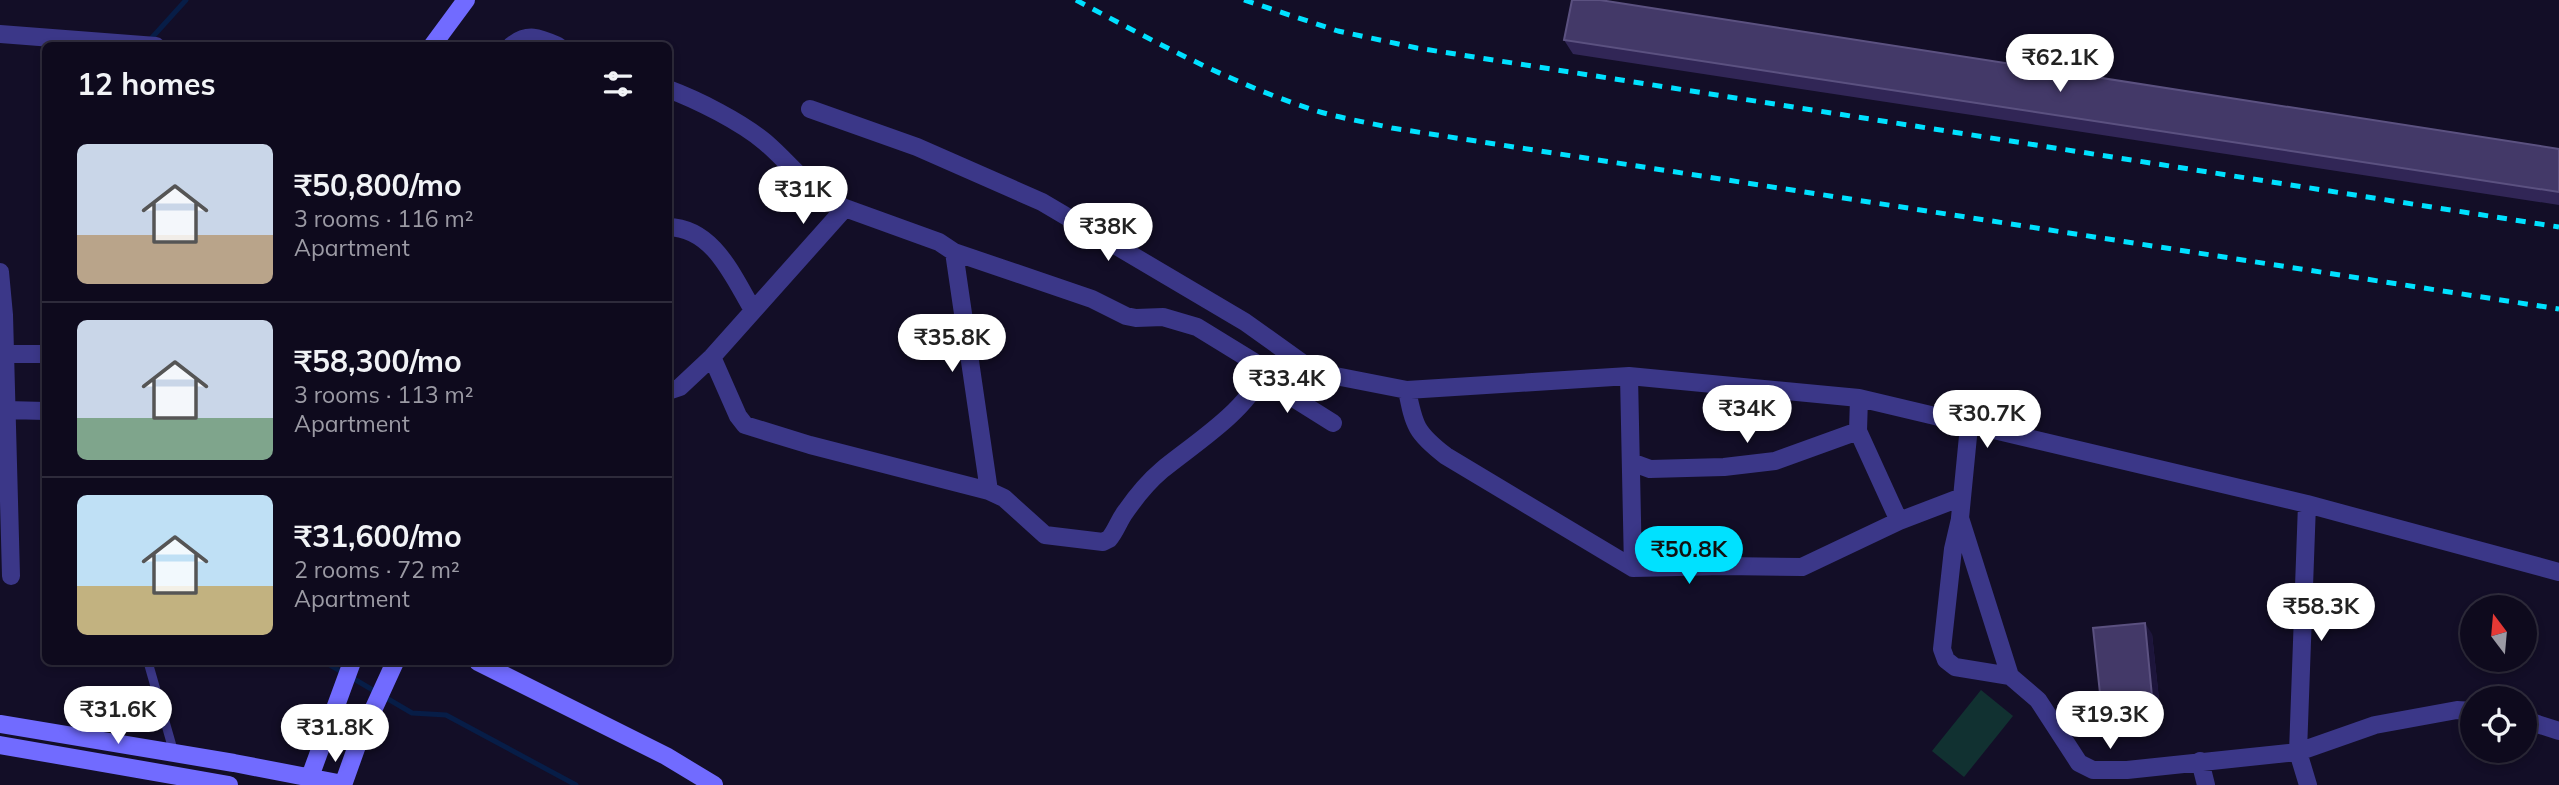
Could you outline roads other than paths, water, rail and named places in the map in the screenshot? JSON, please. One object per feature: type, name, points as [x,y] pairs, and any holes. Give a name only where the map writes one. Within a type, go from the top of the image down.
[{"type":"street","points":[[435,42],[466,0]]},
{"type":"street","points":[[0,34],[111,42]]},
{"type":"street","points":[[517,42],[524,37],[536,37],[548,42]]},
{"type":"street","points":[[672,90],[688,96],[756,135],[802,180],[834,203],[939,242],[954,252],[1092,299],[1126,316],[1163,317],[1197,327],[1254,362],[1260,377],[1333,423]]},
{"type":"street","points":[[810,109],[917,147],[1042,202],[1245,322],[1315,372],[1407,390],[1629,376],[1859,398],[2307,504],[2559,572]]},
{"type":"street","points":[[672,390],[680,387],[712,356],[845,208]]},
{"type":"street","points":[[672,228],[691,231],[705,239],[716,250],[753,310]]},
{"type":"street","points":[[954,252],[989,491]]},
{"type":"street","points":[[0,272],[6,410],[3,473],[10,576]]},
{"type":"street","points":[[5,354],[42,354]]},
{"type":"street","points":[[712,356],[738,416],[745,425],[810,445],[989,491],[1004,498],[1045,535],[1103,541],[1109,540],[1126,511],[1160,471],[1233,411],[1260,377]]},
{"type":"street","points":[[1629,376],[1633,568]]},
{"type":"street","points":[[1407,390],[1413,420],[1424,439],[1446,456],[1633,568],[1802,567],[1899,522],[1962,497]]},
{"type":"street","points":[[1859,398],[1858,431],[1899,522]]},
{"type":"street","points":[[6,410],[42,411]]},
{"type":"street","points":[[1969,426],[1960,518],[1953,549],[1942,649],[1945,660],[1955,667],[2010,676],[2038,700],[2079,763],[2093,770],[2128,777],[2200,761],[2298,752],[2375,725],[2460,710]]},
{"type":"street","points":[[1631,462],[1650,469],[1737,466],[1776,461],[1858,431]]},
{"type":"street","points":[[2307,504],[2298,752],[2308,785]]},
{"type":"street","points":[[1960,518],[2010,676]]},
{"type":"street","points":[[308,782],[351,665]]},
{"type":"street","points":[[0,724],[175,754],[308,782],[343,785],[358,743],[394,665]]},
{"type":"street","points":[[484,665],[666,756],[714,785]]},
{"type":"street","points":[[2537,724],[2559,731]]},
{"type":"street","points":[[0,745],[229,785]]},
{"type":"street","points":[[2200,761],[2206,785]]},
{"type":"lane","points":[[149,665],[175,754]]},
{"type":"waterway","points":[[148,42],[186,0]]},
{"type":"waterway","points":[[330,665],[412,713],[446,715],[576,785]]},
{"type":"railway","points":[[1076,0],[1192,60],[1252,87],[1323,113],[1392,128],[2559,309]]},
{"type":"railway","points":[[1244,0],[1338,31],[1417,48],[2559,227]]}]
